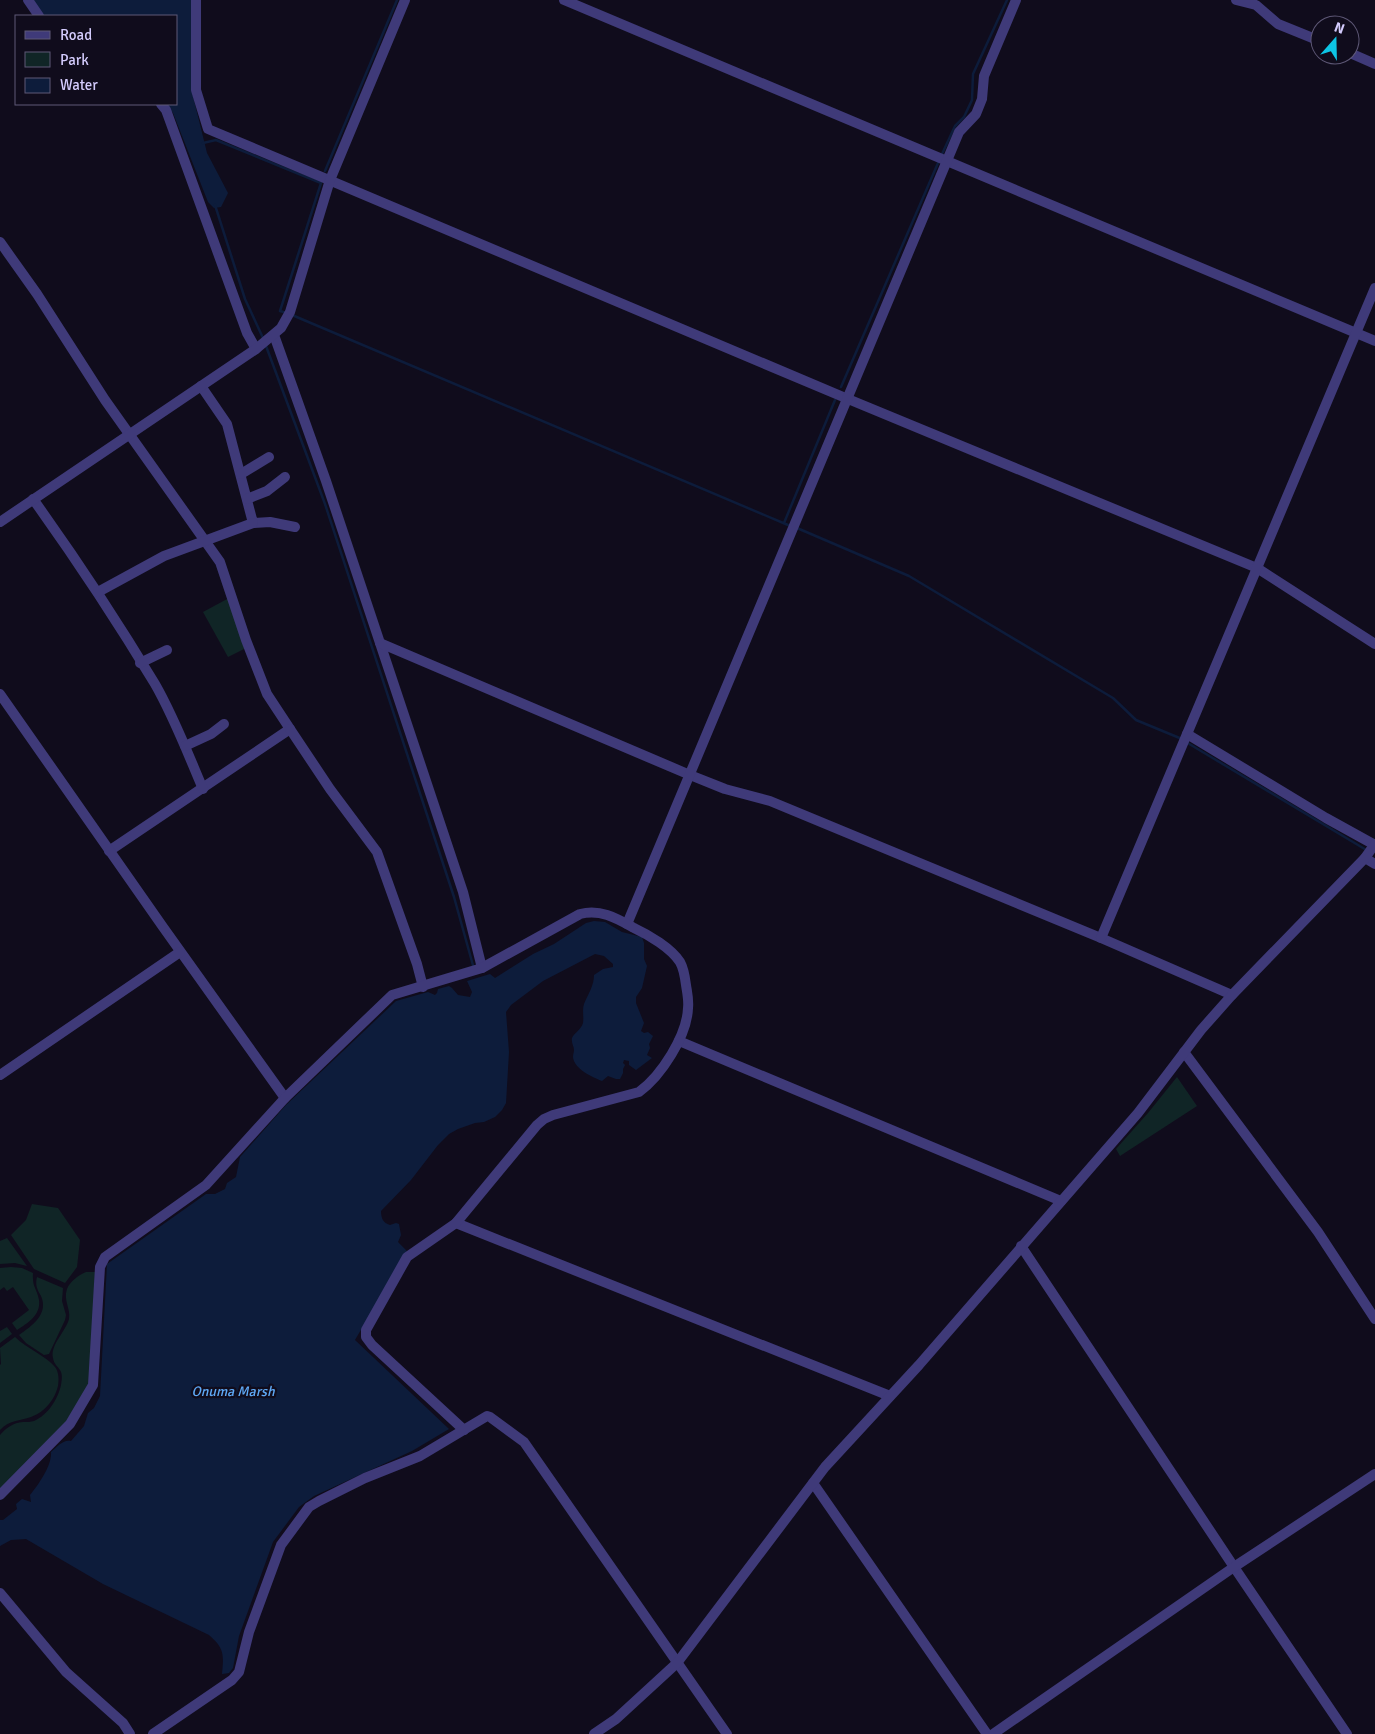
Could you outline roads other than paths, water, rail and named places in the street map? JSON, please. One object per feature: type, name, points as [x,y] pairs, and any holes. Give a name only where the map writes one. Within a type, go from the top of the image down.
[{"type":"street","points":[[28,0],[38,15]]},
{"type":"street","points":[[196,0],[196,90],[208,129],[848,399],[1257,568],[1375,644]]},
{"type":"street","points":[[0,522],[259,347],[281,328],[288,315],[330,180],[405,0]]},
{"type":"street","points":[[564,0],[1375,341]]},
{"type":"street","points":[[627,924],[959,132],[976,114],[982,99],[984,76],[1016,0]]},
{"type":"street","points":[[1236,0],[1256,5],[1278,24],[1310,37]]},
{"type":"street","points":[[1360,57],[1375,64]]},
{"type":"street","points":[[161,105],[166,110],[247,333],[259,347]]},
{"type":"street","points":[[0,242],[37,294],[105,400],[220,562],[246,640],[267,694],[330,788],[377,852],[418,964],[423,987]]},
{"type":"street","points":[[1101,938],[1375,288]]},
{"type":"street","points":[[273,336],[326,481],[463,892],[477,970]]},
{"type":"street","points":[[201,386],[228,424],[253,523]]},
{"type":"street","points":[[240,474],[269,457]]},
{"type":"street","points":[[247,499],[267,491],[285,477]]},
{"type":"street","points":[[33,498],[98,592],[155,685],[185,746],[203,789]]},
{"type":"street","points":[[98,592],[164,556],[253,523],[270,522],[294,527]]},
{"type":"street","points":[[380,643],[690,775],[725,789],[770,801],[1101,938],[1232,995]]},
{"type":"street","points":[[140,663],[168,650]]},
{"type":"street","points":[[0,694],[180,952],[285,1098]]},
{"type":"street","points":[[185,746],[211,734],[224,724]]},
{"type":"street","points":[[109,851],[290,729]]},
{"type":"street","points":[[1185,739],[1326,818],[1372,849],[1375,864]]},
{"type":"street","points":[[594,1734],[616,1719],[678,1663],[825,1467],[890,1396],[1138,1113],[1201,1030],[1232,995],[1372,849]]},
{"type":"street","points":[[0,1495],[65,1430],[93,1385],[100,1266],[102,1261],[206,1185],[285,1098],[392,995],[477,970],[580,914],[602,913],[650,936],[680,962],[685,973],[688,1009],[679,1041],[656,1075],[639,1092],[553,1114],[544,1119],[456,1223],[407,1257],[366,1330],[366,1337],[372,1345],[464,1430]]},
{"type":"street","points":[[0,1075],[180,952]]},
{"type":"street","points":[[679,1041],[1061,1201]]},
{"type":"street","points":[[1184,1052],[1318,1232],[1375,1319]]},
{"type":"street","points":[[456,1223],[890,1396]]},
{"type":"street","points":[[1021,1246],[1347,1734]]},
{"type":"street","points":[[153,1734],[232,1680],[238,1672],[249,1632],[281,1545],[310,1507],[365,1478],[420,1456],[486,1416],[524,1442],[727,1734]]},
{"type":"street","points":[[992,1734],[1234,1567],[1375,1474]]},
{"type":"street","points":[[813,1483],[987,1734]]},
{"type":"street","points":[[0,1594],[66,1672],[123,1723],[130,1733]]},
{"type":"water","points":[[32,0],[191,0],[191,88],[207,153],[228,193],[221,207],[214,208],[208,202],[173,113],[166,105],[178,105],[178,15],[42,15]]},
{"type":"water","name":"Onuma Marsh","points":[[594,921],[605,922],[622,932],[642,937],[644,959],[647,966],[642,988],[636,997],[636,1003],[644,1023],[641,1031],[644,1033],[648,1032],[653,1036],[647,1055],[652,1058],[636,1070],[629,1065],[629,1061],[624,1060],[623,1063],[625,1065],[620,1079],[608,1076],[602,1081],[584,1072],[574,1061],[572,1038],[583,1023],[583,1006],[592,986],[594,975],[603,969],[613,967],[613,964],[604,956],[595,954],[543,981],[511,1005],[506,1012],[509,1052],[506,1103],[495,1117],[458,1129],[449,1134],[411,1180],[381,1211],[384,1222],[390,1225],[399,1224],[401,1235],[398,1242],[407,1251],[355,1340],[449,1429],[412,1451],[314,1496],[299,1507],[273,1542],[239,1636],[233,1668],[229,1673],[222,1674],[222,1652],[218,1644],[209,1635],[103,1584],[26,1539],[11,1540],[0,1546],[0,1520],[3,1520],[17,1509],[16,1504],[22,1499],[31,1502],[30,1495],[47,1469],[51,1452],[63,1442],[71,1441],[84,1426],[88,1413],[94,1408],[100,1396],[107,1264],[206,1194],[215,1194],[225,1189],[227,1183],[236,1177],[240,1157],[286,1105],[396,1001],[428,992],[435,995],[438,989],[449,986],[458,995],[470,997],[472,992],[467,981],[490,974],[495,978],[586,923]]},
{"type":"waterway","points":[[325,171],[397,0]]},
{"type":"waterway","points":[[942,154],[955,126],[964,117],[972,100],[973,74],[1007,0]]},
{"type":"waterway","points":[[203,143],[216,140],[321,183],[280,311],[287,313]]},
{"type":"waterway","points":[[841,387],[938,163]]},
{"type":"waterway","points":[[215,205],[245,299],[263,338]]},
{"type":"waterway","points":[[292,315],[788,525]]},
{"type":"waterway","points":[[266,346],[325,504],[454,897],[474,969]]},
{"type":"waterway","points":[[784,523],[835,400]]},
{"type":"waterway","points":[[797,528],[909,576],[1113,698],[1136,720],[1182,739]]},
{"type":"waterway","points":[[1186,742],[1368,851]]}]
